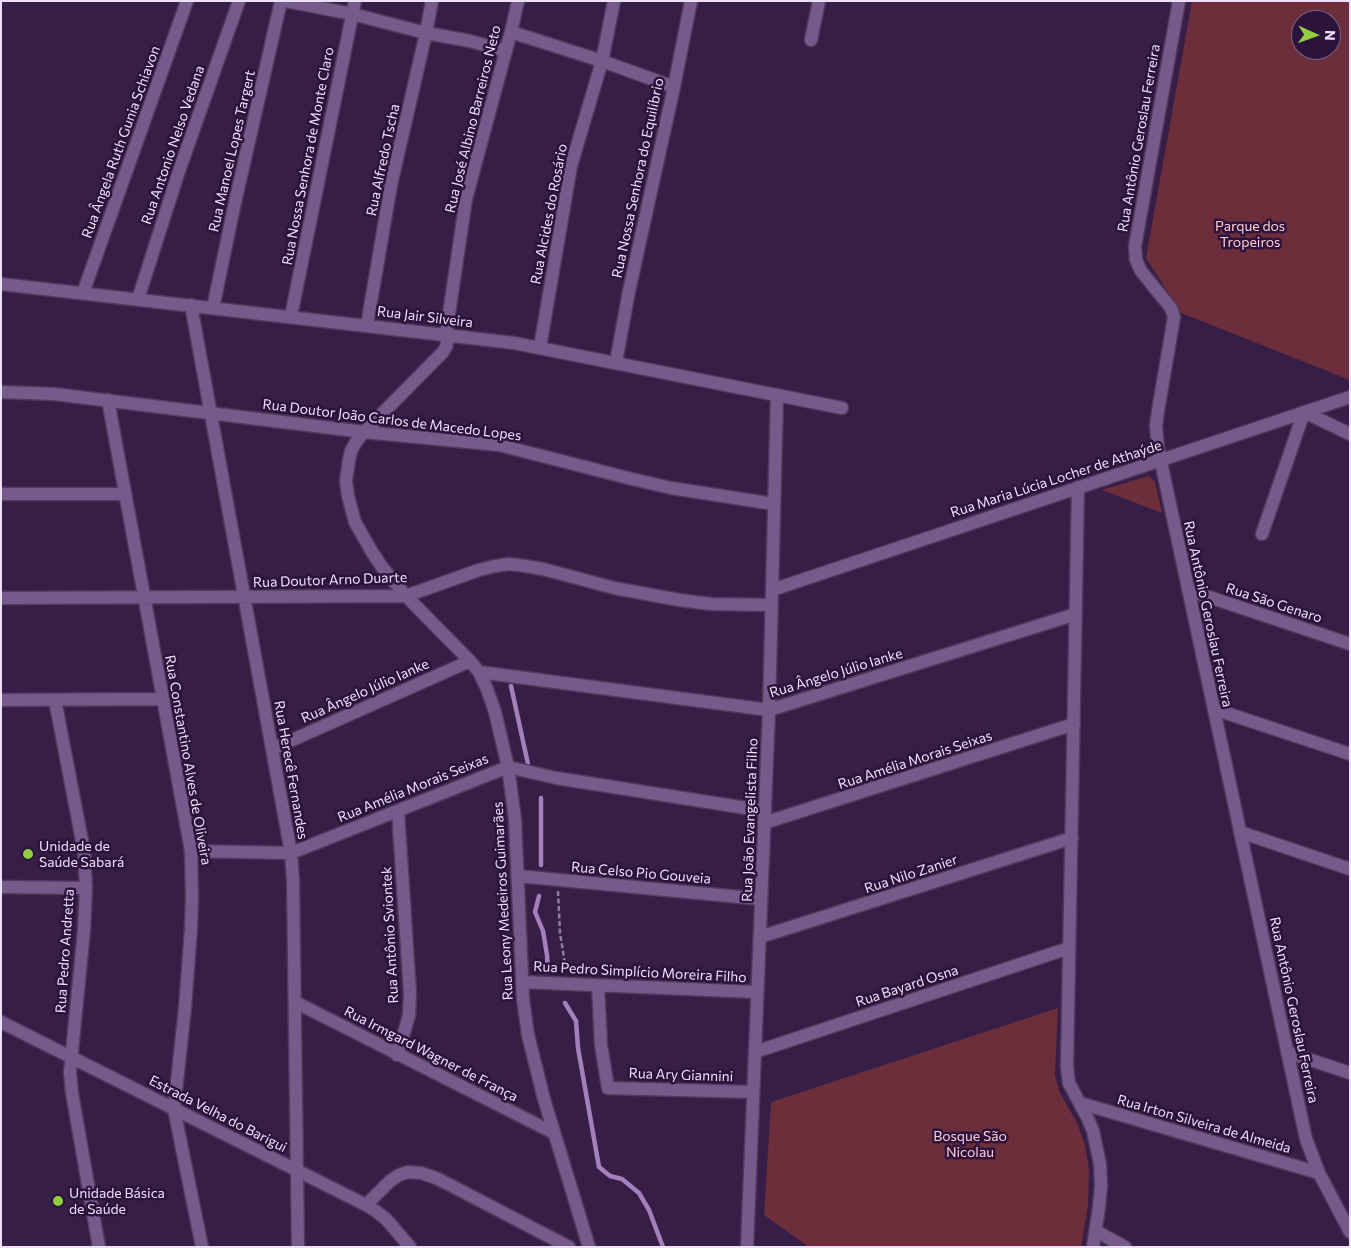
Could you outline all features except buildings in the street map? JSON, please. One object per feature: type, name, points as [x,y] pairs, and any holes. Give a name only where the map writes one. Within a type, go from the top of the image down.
[{"type":"street","name":"Rua Ângela Ruth Gunia Schiavon","points":[[83,293],[187,1]]},
{"type":"street","name":"Rua Antonio Nelso Vedana","points":[[138,299],[179,172],[239,1]]},
{"type":"street","name":"Rua Manoel Lopes Targert","points":[[213,308],[281,1]]},
{"type":"street","points":[[286,1],[352,14],[506,51]]},
{"type":"street","name":"Rua Nossa Senhora de Monte Claro","points":[[291,316],[355,1]]},
{"type":"street","name":"Rua Alfredo Tscha","points":[[367,325],[391,185],[432,1]]},
{"type":"street","name":"Rua José Albino Barreiros Neto","points":[[446,334],[466,199],[518,1]]},
{"type":"street","name":"Rua Alcides do Rosário","points":[[540,347],[571,166],[602,60],[614,1]]},
{"type":"street","name":"Rua Nossa Senhora do Equilíbrio","points":[[616,362],[629,291],[691,1]]},
{"type":"street","points":[[811,40],[818,1]]},
{"type":"street","name":"Rua Antônio Geroslau Ferreira","points":[[1179,1],[1135,246],[1136,260],[1140,271],[1171,308],[1174,317],[1156,426],[1156,438],[1306,1139],[1319,1173],[1350,1232]]},
{"type":"street","points":[[511,32],[602,60],[674,87]]},
{"type":"street","name":"Rua Jair Silveira","points":[[1,284],[490,339],[540,347],[842,408]]},
{"type":"street","name":"Rua Herecê Fernandes","points":[[191,305],[291,853],[293,875],[298,1247]]},
{"type":"street","name":"Rua Leony Medeiros Guimarães","points":[[446,334],[447,343],[443,352],[356,442],[351,451],[347,470],[348,496],[355,522],[382,567],[406,596],[479,672],[495,712],[508,767],[515,819],[525,1018],[554,1132],[589,1247]]},
{"type":"street","name":"Rua Doutor João Carlos de Macedo Lopes","points":[[1,392],[54,394],[364,432],[499,445],[671,488],[774,504]]},
{"type":"street","name":"Rua João Evangelista Filho","points":[[747,1247],[769,710],[777,395]]},
{"type":"street","name":"Rua Maria Lúcia Locher de Athaýde","points":[[772,590],[1350,398]]},
{"type":"street","name":"Rua Constantino Alves de Oliveira","points":[[108,400],[191,851],[191,929],[174,1109],[202,1247]]},
{"type":"street","points":[[1262,534],[1304,412],[1350,434]]},
{"type":"street","points":[[1078,487],[1068,1075],[1071,1088],[1093,1131],[1100,1164],[1101,1186],[1093,1247]]},
{"type":"street","points":[[1,494],[125,494]]},
{"type":"street","name":"Rua Doutor Arno Duarte","points":[[1,598],[406,596],[479,570],[509,564],[543,569],[614,588],[679,600],[711,604],[772,605]]},
{"type":"street","name":"Rua São Genaro","points":[[1188,590],[1350,644]]},
{"type":"street","name":"Rua Ângelo Júlio Ianke","points":[[479,672],[769,710],[1076,614]]},
{"type":"street","name":"Rua Ângelo Júlio Ianke","points":[[272,748],[470,661]]},
{"type":"street","points":[[1,700],[163,700]]},
{"type":"street","name":"Rua Pedro Andretta","points":[[55,700],[84,851],[86,888],[82,954],[70,1072],[99,1247]]},
{"type":"street","points":[[1214,709],[1350,754]]},
{"type":"street","name":"Rua Amélia Morais Seixas","points":[[191,851],[291,853],[508,767],[556,778],[765,817],[1074,724]]},
{"type":"street","name":"Rua Antônio Sviontek","points":[[397,1055],[409,1015],[410,993],[398,811]]},
{"type":"street","points":[[1240,832],[1350,869]]},
{"type":"street","name":"Rua Nilo Zanier","points":[[760,937],[1072,838]]},
{"type":"street","name":"Rua Celso Pio Gouveia","points":[[518,876],[761,899]]},
{"type":"street","points":[[1,887],[86,888]]},
{"type":"street","name":"Rua Bayard Osna","points":[[755,1052],[1070,948]]},
{"type":"street","name":"Rua Pedro Simplício Moreira Filho","points":[[522,982],[758,992]]},
{"type":"street","name":"Rua Ary Giannini","points":[[598,986],[601,1045],[608,1088],[753,1092]]},
{"type":"street","name":"Rua Irmgard Wagner de França","points":[[295,1002],[397,1055],[554,1132]]},
{"type":"street","name":"Estrada Velha do Barigui","points":[[1,1022],[366,1205],[377,1212],[393,1227],[410,1247]]},
{"type":"street","points":[[1287,1052],[1350,1073]]},
{"type":"street","name":"Rua Irton Silveira de Almeida","points":[[1080,1103],[1319,1173]]},
{"type":"street","points":[[366,1205],[390,1180],[408,1172],[421,1173],[436,1178],[569,1247]]},
{"type":"street","points":[[393,1227],[399,1247]]},
{"type":"street","points":[[1096,1231],[1125,1247]]},
{"type":"path","points":[[558,880],[560,933],[568,984]]},
{"type":"green space","name":"Parque dos Tropeiros","points":[[1192,1],[1350,1],[1350,380],[1181,313],[1146,258]]},
{"type":"green space","points":[[1148,476],[1155,482],[1162,513],[1102,490]]},
{"type":"green space","name":"Bosque São Nicolau","points":[[1058,1008],[1055,1075],[1059,1091],[1077,1123],[1085,1145],[1089,1170],[1088,1206],[1081,1247],[809,1247],[764,1215],[771,1102]]},
{"type":"waterway","points":[[511,686],[528,764]]},
{"type":"waterway","points":[[541,798],[541,865]]},
{"type":"waterway","points":[[539,896],[535,912],[543,931],[548,972]]},
{"type":"waterway","points":[[565,1003],[576,1021],[578,1048],[599,1167],[610,1176],[622,1179],[639,1193],[649,1210],[663,1247]]},
{"type":"place","name":"Unidade de Saúde Sabará","points":[[28,854]]},
{"type":"place","name":"Unidade Básica de Saúde","points":[[58,1201]]}]
